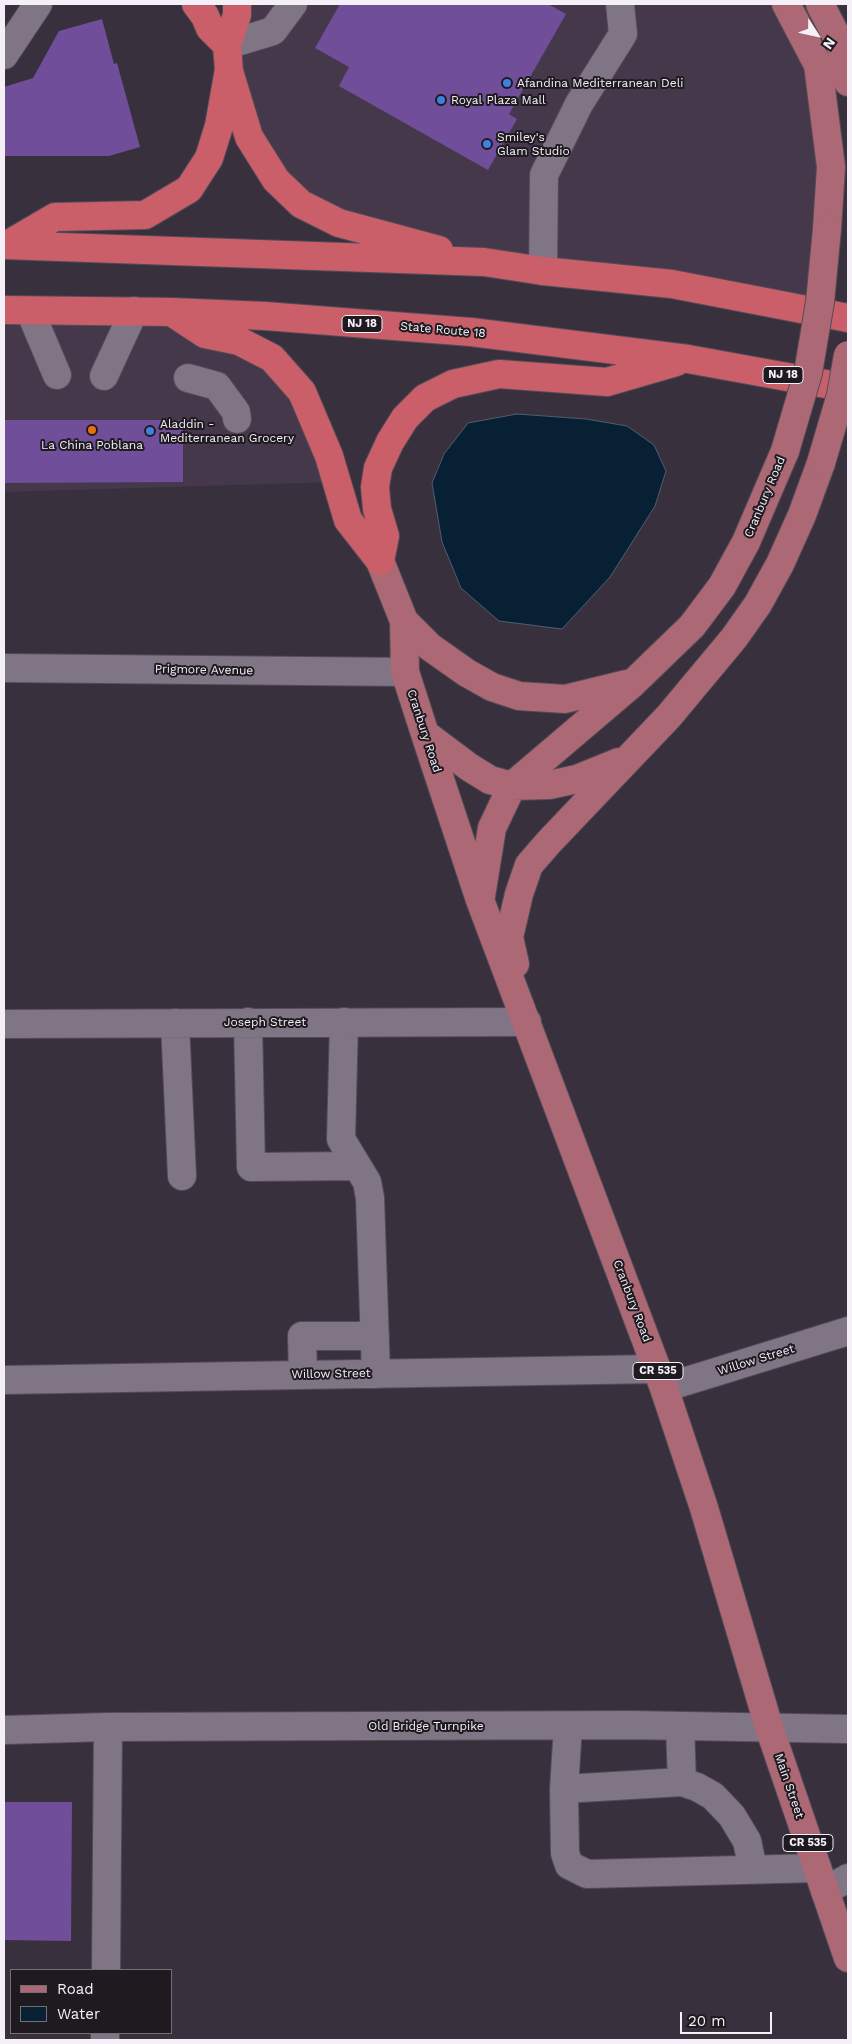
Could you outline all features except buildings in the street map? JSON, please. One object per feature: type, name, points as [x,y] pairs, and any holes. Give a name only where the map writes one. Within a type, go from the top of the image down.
[{"type":"highway","points":[[196,4],[228,58],[249,137],[276,180],[301,204],[339,223],[484,262],[543,271],[672,284],[848,318]]},
{"type":"highway","points":[[5,246],[55,217],[145,215],[189,189],[209,158],[219,126],[228,58],[238,4]]},
{"type":"highway","points":[[5,246],[484,262]]},
{"type":"highway","name":"State Route 18","points":[[17,311],[172,312],[275,317],[471,332],[688,359],[848,388]]},
{"type":"highway","points":[[172,312],[206,334],[239,341],[272,358],[302,392],[329,456],[348,520],[380,561]]},
{"type":"highway","points":[[380,561],[385,536],[377,509],[375,487],[378,468],[390,442],[405,418],[425,398],[452,384],[499,374],[607,382],[688,359]]},
{"type":"main road","name":"Cranbury Road","points":[[480,900],[492,828],[512,786],[632,683],[692,626],[722,586],[746,542],[785,451],[808,373],[818,314],[831,167],[818,65],[786,4]]},
{"type":"main road","points":[[820,4],[840,43],[848,82]]},
{"type":"main road","name":"Cranbury Road","points":[[527,1022],[509,938],[519,894],[529,865],[627,758],[669,716],[734,638],[758,604],[780,564],[802,515],[821,463],[841,395],[848,354]]},
{"type":"main road","name":"Cranbury Road","points":[[380,561],[404,621],[405,672],[480,900],[661,1379],[704,1508],[768,1727]]},
{"type":"main road","points":[[404,621],[430,647],[468,673],[492,687],[519,696],[565,700],[632,683]]},
{"type":"main road","points":[[425,734],[469,767],[490,780],[512,786],[549,785],[577,779],[627,758]]},
{"type":"main road","name":"Main Street","points":[[768,1727],[848,1958]]},
{"type":"street","points":[[4,55],[38,4]]},
{"type":"street","points":[[228,58],[273,30],[293,4]]},
{"type":"street","points":[[543,271],[544,175],[579,104],[623,34],[620,4]]},
{"type":"street","points":[[17,311],[57,375]]},
{"type":"street","points":[[104,376],[134,311]]},
{"type":"street","points":[[188,378],[217,386],[236,412],[236,419]]},
{"type":"street","name":"Prigmore Avenue","points":[[4,668],[405,672]]},
{"type":"street","points":[[248,1022],[251,1168],[357,1166]]},
{"type":"street","points":[[344,1022],[341,1139],[367,1182],[370,1198],[376,1374]]},
{"type":"street","name":"Joseph Street","points":[[4,1024],[527,1022]]},
{"type":"street","points":[[175,1023],[182,1176]]},
{"type":"street","name":"Willow Street","points":[[4,1380],[376,1374],[661,1379],[848,1331]]},
{"type":"street","points":[[303,1375],[302,1336],[375,1336]]},
{"type":"street","points":[[568,1726],[564,1789],[565,1853],[569,1865],[587,1874],[753,1870],[821,1879],[848,1878]]},
{"type":"street","points":[[680,1726],[682,1782]]},
{"type":"street","name":"Old Bridge Turnpike","points":[[4,1730],[108,1727],[680,1726],[848,1728]]},
{"type":"street","points":[[106,1969],[108,1727]]},
{"type":"street","points":[[564,1789],[682,1782],[697,1787],[713,1796],[732,1816],[746,1840],[753,1870]]},
{"type":"shaded area","points":[[237,4],[786,4],[818,65],[831,167],[815,312],[543,271],[339,223],[249,137]]},
{"type":"shaded area","points":[[4,310],[134,311],[272,358],[336,482],[4,492]]},
{"type":"water","points":[[517,414],[586,419],[627,426],[654,445],[666,471],[655,506],[610,577],[562,629],[499,621],[461,588],[442,542],[432,483],[444,454],[468,423]]},
{"type":"place","name":"Afandina Mediterranean Deli","points":[[507,83]]},
{"type":"place","name":"Royal Plaza Mall","points":[[441,100]]},
{"type":"place","name":"Smiley's Glam Studio","points":[[487,144]]},
{"type":"place","name":"La China Poblana","points":[[92,430]]},
{"type":"place","name":"Aladdin - Mediterranean Grocery","points":[[150,431]]}]
